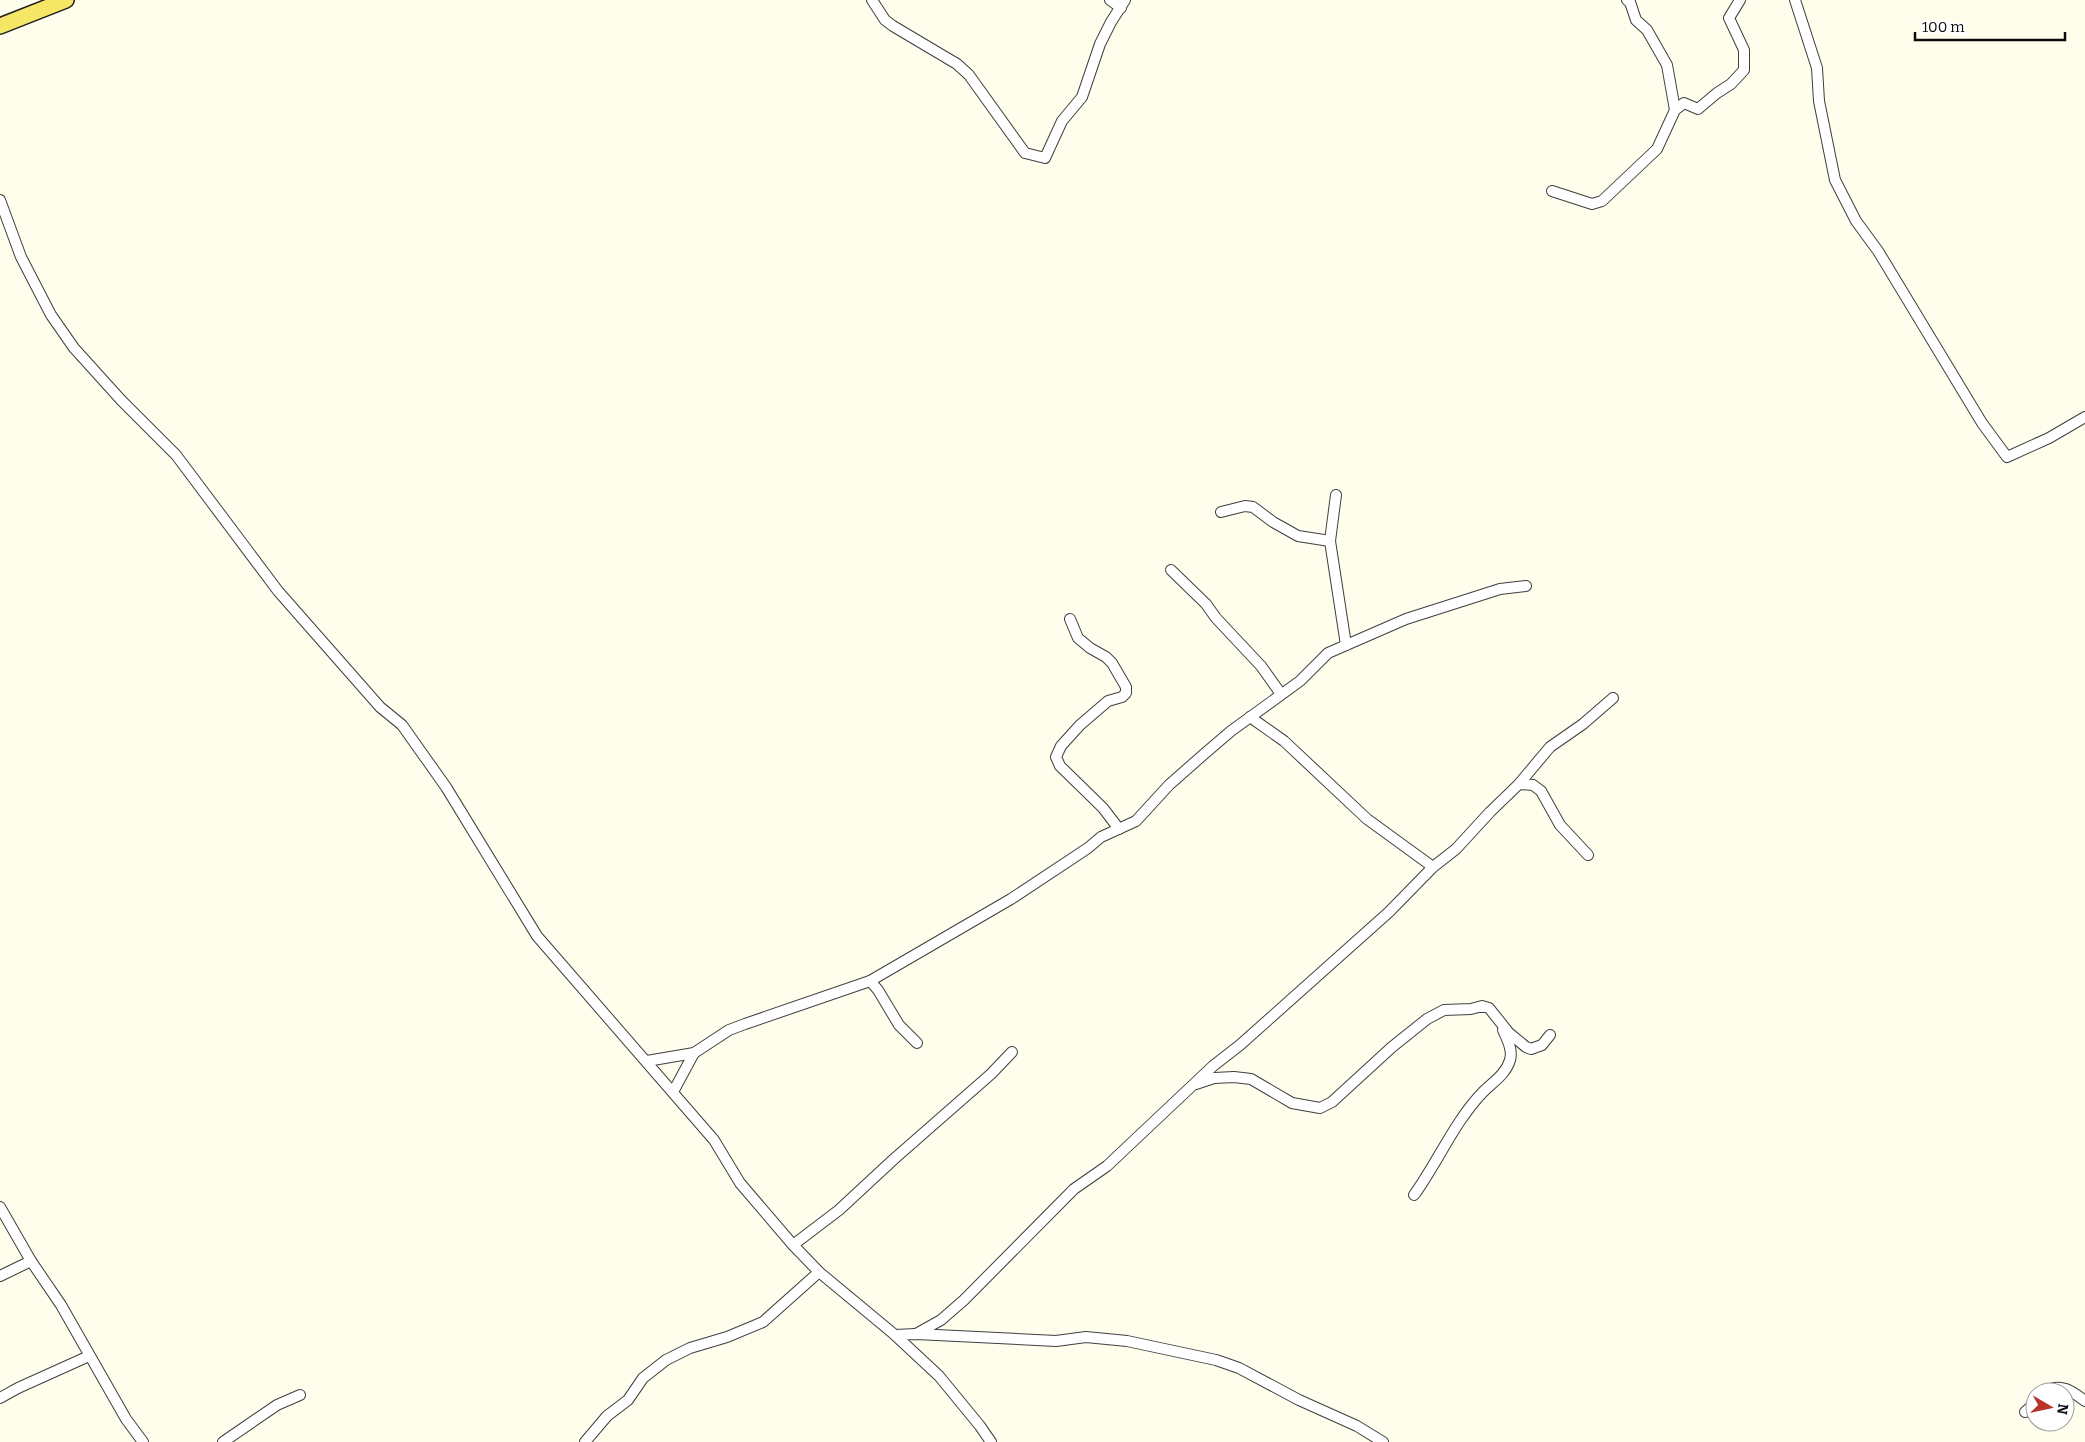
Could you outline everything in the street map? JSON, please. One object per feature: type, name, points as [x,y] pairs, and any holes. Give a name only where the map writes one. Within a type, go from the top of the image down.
[{"type":"main road","points":[[0,26],[66,0]]},
{"type":"street","points":[[872,0],[885,20],[892,26],[957,64],[969,75],[1025,153],[1045,158],[1062,121],[1082,97],[1100,44],[1123,4],[1110,0]]},
{"type":"street","points":[[1627,0],[1630,2],[1636,20],[1647,30],[1667,65],[1675,110]]},
{"type":"street","points":[[1552,191],[1592,204],[1602,201],[1657,149],[1675,110],[1684,103],[1698,109],[1731,84],[1744,70],[1744,50],[1730,18],[1740,0]]},
{"type":"street","points":[[1795,0],[1817,68],[1819,101],[1836,180],[1856,221],[1878,251],[1982,423],[2007,457],[2049,438],[2085,417]]},
{"type":"street","points":[[0,200],[21,257],[51,315],[74,348],[121,400],[176,455],[278,591],[380,706],[402,725],[446,787],[537,936],[714,1140],[740,1183],[793,1245],[819,1272],[895,1334],[939,1376],[991,1442]]},
{"type":"street","points":[[1336,495],[1330,541],[1346,645]]},
{"type":"street","points":[[1221,512],[1253,506],[1284,529],[1310,539],[1330,541]]},
{"type":"street","points":[[1171,570],[1206,604],[1216,618],[1261,666],[1281,694]]},
{"type":"street","points":[[647,1061],[694,1053],[729,1030],[870,981],[1003,904],[1088,848],[1101,837],[1136,820],[1169,786],[1250,717],[1300,682],[1328,653],[1406,619],[1500,589],[1526,586]]},
{"type":"street","points":[[1070,619],[1078,638],[1112,663],[1116,673],[1126,687],[1126,692],[1122,697],[1108,701],[1080,725],[1061,746],[1056,756],[1060,766],[1103,808],[1119,829]]},
{"type":"street","points":[[916,1334],[941,1320],[964,1300],[1074,1189],[1106,1166],[1159,1114],[1213,1066],[1240,1046],[1389,912],[1433,867],[1456,849],[1518,784],[1550,747],[1613,698]]},
{"type":"street","points":[[1250,717],[1284,741],[1367,819],[1433,867]]},
{"type":"street","points":[[1518,784],[1533,785],[1541,791],[1560,825],[1588,854]]},
{"type":"street","points":[[870,981],[878,990],[899,1025],[917,1043]]},
{"type":"street","points":[[1195,1084],[1214,1078],[1234,1077],[1251,1079],[1292,1102],[1320,1108],[1332,1102],[1414,1029],[1444,1010],[1471,1009],[1482,1006],[1489,1008],[1509,1033],[1526,1047],[1532,1049],[1542,1045],[1550,1035]]},
{"type":"street","points":[[1414,1195],[1465,1115],[1483,1092],[1505,1071],[1511,1058],[1509,1042],[1499,1022]]},
{"type":"street","points":[[793,1245],[839,1210],[894,1158],[991,1074],[1012,1052]]},
{"type":"street","points":[[673,1092],[694,1053]]},
{"type":"street","points":[[0,1207],[31,1261],[61,1305],[126,1419],[143,1442]]},
{"type":"street","points":[[0,1276],[31,1261]]},
{"type":"street","points":[[585,1442],[607,1416],[628,1400],[643,1378],[666,1360],[690,1348],[727,1337],[763,1322],[819,1272]]},
{"type":"street","points":[[895,1334],[1056,1341],[1086,1336],[1127,1341],[1216,1360],[1239,1368],[1299,1400],[1357,1426],[1383,1442]]},
{"type":"street","points":[[0,1398],[89,1356]]},
{"type":"street","points":[[223,1442],[277,1405],[300,1395]]}]
